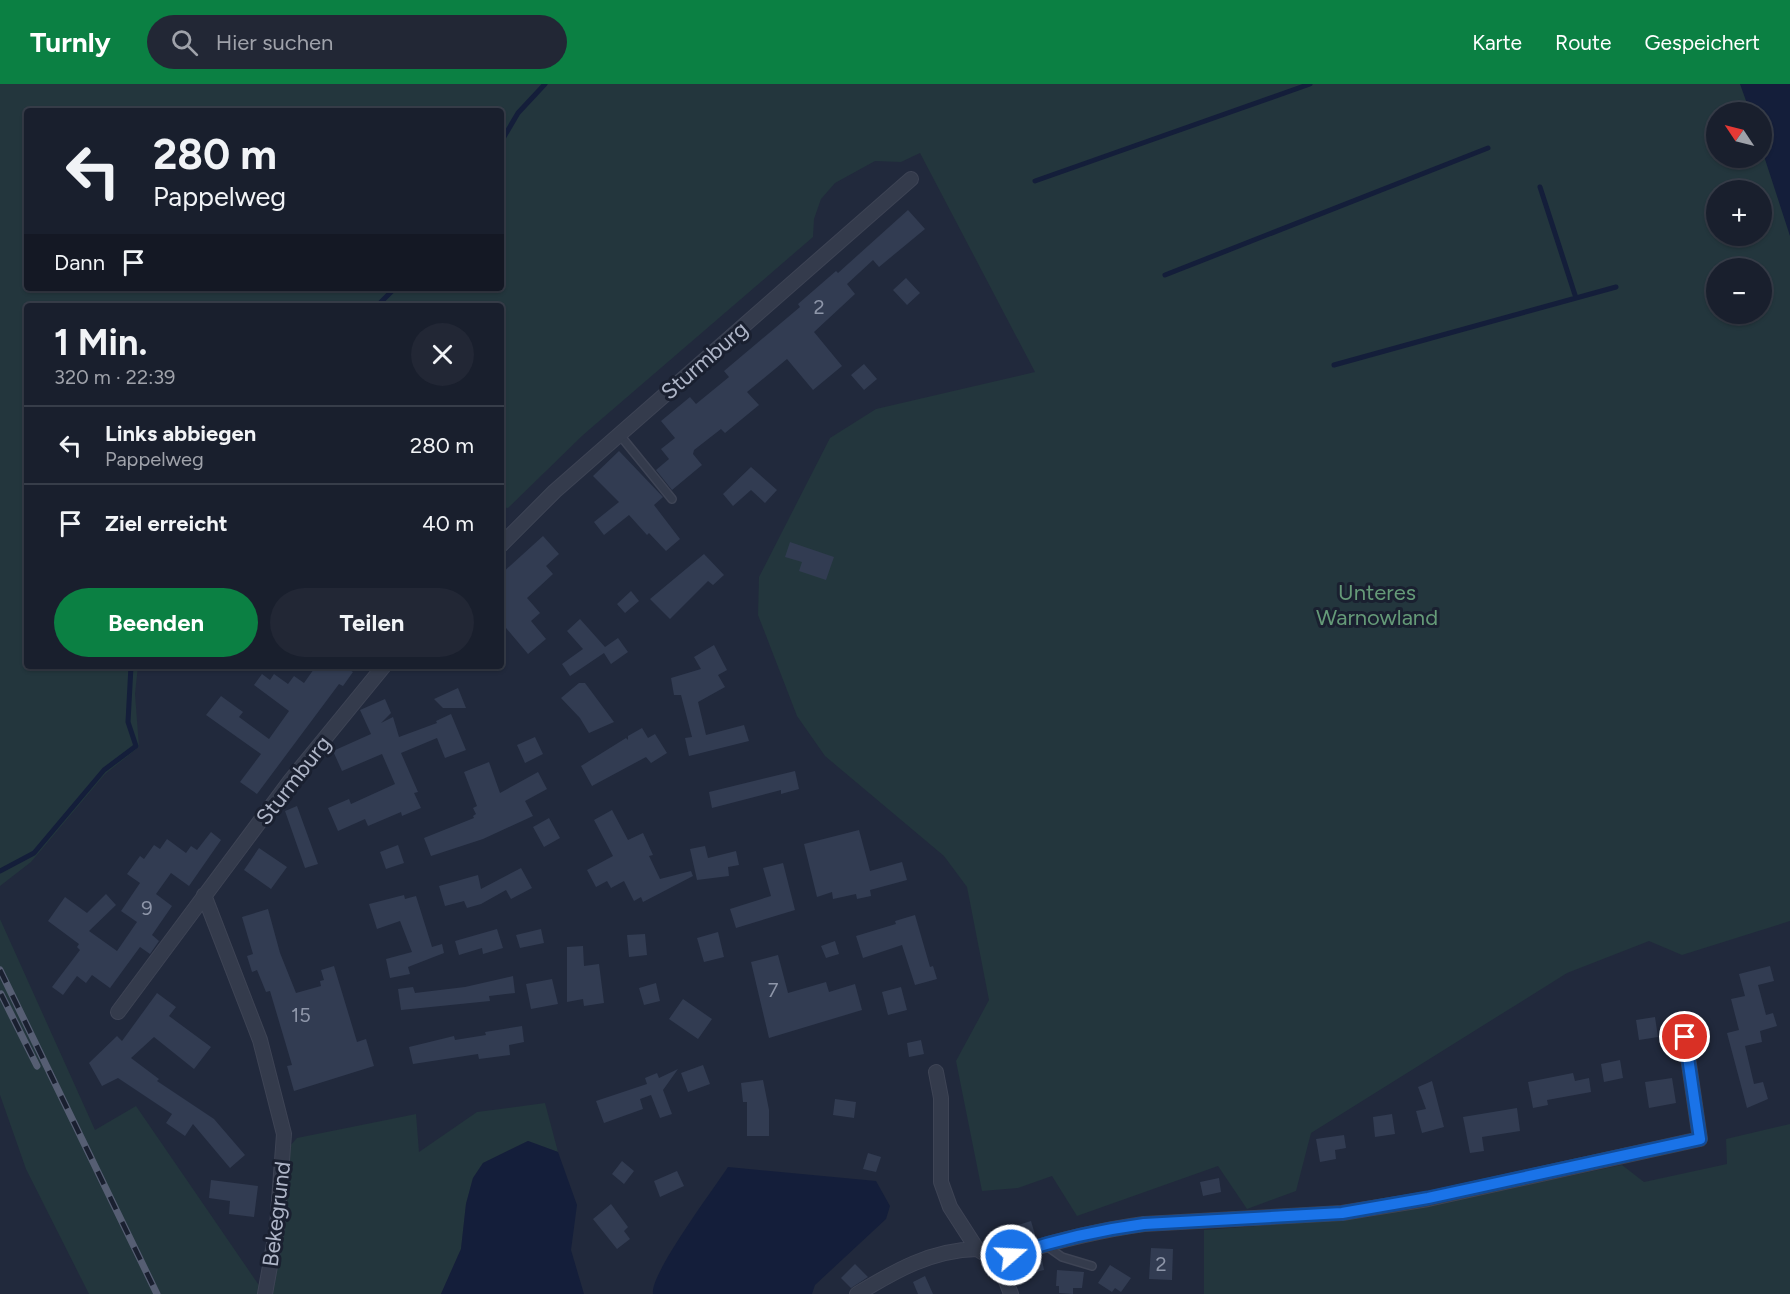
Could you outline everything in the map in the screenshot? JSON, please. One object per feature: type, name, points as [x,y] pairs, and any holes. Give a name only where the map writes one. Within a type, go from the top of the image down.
[{"type":"street","name":"Sturmburg","points":[[504,542],[555,491],[911,179]]},
{"type":"street","name":"Sturmburg","points":[[118,1012],[291,781],[382,669]]},
{"type":"street","name":"Bekegrund","points":[[204,895],[260,1040],[284,1134],[277,1227],[265,1294]]},
{"type":"street","points":[[995,1260],[1043,1244],[1144,1224],[1342,1213],[1428,1198],[1700,1139],[1685,1037]]},
{"type":"street","points":[[936,1072],[941,1098],[941,1182],[951,1208],[977,1249],[995,1260],[1003,1272],[1011,1294]]},
{"type":"street","points":[[857,1294],[931,1255],[954,1250],[977,1249]]},
{"type":"lane","points":[[620,434],[672,499]]},
{"type":"lane","points":[[1043,1244],[1062,1257],[1092,1266]]},
{"type":"green space","name":"Unteres Warnowland","points":[[0,84],[1790,84],[1790,921],[1682,955],[1649,941],[1567,973],[1311,1133],[1296,1191],[1247,1209],[1218,1166],[1077,1216],[1052,1176],[1018,1188],[982,1191],[956,1061],[989,1000],[967,887],[944,856],[825,756],[797,716],[758,615],[759,577],[830,438],[876,409],[1035,372],[920,153],[901,162],[875,161],[835,183],[821,199],[814,219],[813,237],[583,435],[508,508],[504,507],[504,303],[24,303],[24,669],[138,669],[135,694],[139,747],[105,774],[31,862],[0,886]]},
{"type":"green space","points":[[0,919],[95,1130],[136,1106],[265,1294],[89,1294],[26,1169],[0,1095]]},
{"type":"green space","points":[[545,1103],[558,1152],[528,1141],[483,1163],[473,1178],[466,1204],[461,1249],[441,1294],[272,1294],[285,1228],[290,1146],[297,1138],[416,1114],[419,1152],[477,1112]]},
{"type":"green space","points":[[1790,1124],[1790,1294],[1204,1294],[1204,1230],[1369,1217],[1622,1165],[1644,1182],[1727,1164],[1726,1139]]},
{"type":"water","points":[[1740,84],[1790,84],[1790,236],[1768,168],[1772,168],[1772,102],[1746,102]]},
{"type":"water","points":[[528,1141],[558,1152],[577,1205],[571,1250],[584,1294],[441,1294],[461,1249],[466,1204],[473,1178],[483,1163]]},
{"type":"water","points":[[728,1167],[876,1181],[890,1206],[886,1219],[815,1285],[812,1294],[653,1294],[661,1269]]},
{"type":"building","points":[[908,210],[925,229],[879,267],[873,260],[847,284],[855,294],[814,332],[842,366],[813,390],[787,359],[747,392],[759,405],[725,433],[721,429],[694,450],[693,454],[702,465],[672,490],[656,470],[669,459],[661,449],[675,438],[661,421],[690,397],[696,404],[729,377],[724,371],[800,307],[798,304],[836,271],[838,273]]},
{"type":"building","points":[[906,278],[920,293],[907,305],[893,290]]},
{"type":"building","points":[[864,364],[877,379],[864,390],[851,375]]},
{"type":"building","points":[[619,451],[663,497],[654,505],[680,539],[666,551],[629,515],[604,535],[594,522],[619,502],[593,476]]},
{"type":"building","points":[[751,467],[777,490],[765,503],[751,490],[733,506],[723,494]]},
{"type":"building","points":[[543,536],[559,554],[546,566],[553,574],[527,598],[540,613],[531,621],[546,639],[528,654],[504,626],[504,571]]},
{"type":"building","points":[[790,542],[834,557],[826,580],[799,571],[802,562],[785,557]]},
{"type":"building","points":[[704,554],[724,575],[713,585],[708,581],[670,619],[650,599]]},
{"type":"building","points":[[631,591],[639,601],[625,613],[617,604]]},
{"type":"building","points":[[580,619],[605,647],[618,638],[628,652],[611,664],[604,653],[570,676],[562,664],[583,649],[567,631]]},
{"type":"building","points":[[714,645],[727,670],[718,675],[725,687],[698,702],[706,735],[744,725],[749,741],[689,756],[685,738],[692,737],[681,695],[674,695],[671,678],[701,669],[694,657]]},
{"type":"building","points":[[314,669],[348,669],[353,672],[343,686],[339,684],[257,794],[240,782],[261,754],[206,715],[221,696],[243,712],[239,717],[269,739],[289,711],[254,685],[262,674],[270,680],[274,674],[288,684],[294,676],[304,683]]},
{"type":"building","points":[[579,683],[585,683],[614,722],[589,733],[580,718],[561,698]]},
{"type":"building","points":[[458,688],[466,708],[443,708],[434,699]]},
{"type":"building","points":[[385,699],[391,713],[381,723],[393,717],[399,737],[437,723],[436,721],[451,714],[466,750],[445,758],[437,738],[401,753],[418,792],[414,793],[421,808],[402,816],[401,812],[368,826],[365,819],[338,831],[328,808],[349,799],[351,804],[395,784],[382,754],[342,771],[333,751],[371,734],[360,710]]},
{"type":"building","points":[[642,728],[648,738],[655,734],[667,753],[651,763],[646,757],[592,786],[581,766],[626,738],[628,740],[628,736]]},
{"type":"building","points":[[535,737],[543,754],[525,763],[517,745]]},
{"type":"building","points":[[489,762],[500,793],[538,772],[547,789],[525,801],[533,816],[483,839],[431,856],[424,838],[474,818],[476,814],[473,808],[477,806],[464,772]]},
{"type":"building","points":[[795,771],[799,789],[781,794],[781,790],[712,808],[709,792]]},
{"type":"building","points":[[297,806],[318,864],[305,868],[285,811]]},
{"type":"building","points":[[612,810],[628,840],[643,833],[653,855],[649,856],[660,879],[691,871],[693,876],[643,902],[641,897],[634,901],[624,881],[611,888],[607,881],[596,887],[587,870],[613,856],[594,820]]},
{"type":"building","points":[[549,818],[560,838],[544,847],[533,827]]},
{"type":"building","points":[[859,830],[870,871],[902,862],[907,880],[870,890],[871,896],[857,899],[856,894],[833,899],[832,892],[817,897],[804,844]]},
{"type":"building","points":[[211,832],[221,840],[189,886],[171,873],[156,894],[172,906],[152,935],[159,941],[150,954],[140,947],[110,988],[92,975],[86,983],[77,976],[63,995],[52,987],[80,950],[77,947],[79,944],[48,921],[65,897],[87,913],[106,894],[116,905],[89,931],[117,951],[137,922],[121,911],[140,883],[127,874],[140,856],[144,859],[154,845],[160,849],[167,839],[186,853],[191,846],[197,850]]},
{"type":"building","points":[[398,845],[404,863],[386,869],[380,852]]},
{"type":"building","points":[[705,846],[708,858],[736,851],[739,865],[728,867],[729,876],[697,880],[690,849]]},
{"type":"building","points":[[259,848],[287,867],[271,889],[244,870]]},
{"type":"building","points":[[783,863],[795,910],[736,928],[730,909],[771,896],[763,868]]},
{"type":"building","points":[[521,868],[532,888],[511,899],[506,890],[481,904],[467,908],[464,901],[445,906],[439,886],[478,875],[481,889]]},
{"type":"building","points":[[404,895],[405,899],[416,896],[432,947],[442,944],[444,953],[408,967],[410,974],[390,978],[386,959],[412,952],[400,921],[377,929],[369,904]]},
{"type":"building","points":[[268,909],[280,953],[296,993],[321,986],[320,981],[324,980],[321,970],[334,966],[357,1042],[366,1039],[374,1066],[294,1091],[287,1066],[292,1065],[270,991],[266,992],[257,970],[252,972],[247,956],[253,954],[242,917]]},
{"type":"building","points":[[915,915],[930,967],[933,966],[937,979],[915,985],[902,945],[863,958],[856,936],[896,924],[895,921]]},
{"type":"building","points":[[497,929],[503,948],[483,954],[482,948],[459,955],[455,941]]},
{"type":"building","points":[[541,929],[544,943],[520,948],[516,935]]},
{"type":"building","points":[[718,932],[724,957],[704,962],[697,938]]},
{"type":"building","points":[[645,934],[647,955],[629,957],[627,935]]},
{"type":"building","points":[[835,941],[839,954],[826,958],[821,946]]},
{"type":"building","points":[[583,946],[584,966],[599,964],[604,1003],[584,1006],[583,999],[567,1002],[567,947]]},
{"type":"building","points":[[778,955],[788,993],[826,982],[829,992],[855,984],[862,1010],[769,1038],[751,962]]},
{"type":"building","points":[[1770,966],[1774,981],[1758,985],[1766,1015],[1773,1013],[1777,1026],[1760,1031],[1762,1042],[1745,1046],[1754,1084],[1763,1082],[1768,1099],[1747,1108],[1727,1033],[1739,1030],[1731,999],[1745,996],[1739,974]]},
{"type":"building","points":[[513,976],[515,993],[489,996],[490,1001],[401,1010],[398,989],[413,987],[415,993],[465,987]]},
{"type":"building","points":[[552,979],[558,1004],[531,1009],[526,984]]},
{"type":"building","points":[[656,983],[660,1001],[644,1005],[639,988]]},
{"type":"building","points":[[901,987],[907,1010],[888,1015],[882,992]]},
{"type":"building","points":[[157,993],[176,1007],[169,1016],[211,1047],[194,1069],[154,1037],[131,1058],[159,1079],[157,1081],[214,1119],[245,1155],[230,1168],[193,1124],[185,1136],[166,1123],[172,1114],[118,1078],[102,1086],[89,1063],[117,1036],[122,1041]]},
{"type":"building","points":[[683,999],[712,1019],[698,1039],[669,1019]]},
{"type":"building","points":[[1655,1017],[1658,1037],[1639,1040],[1636,1020]]},
{"type":"building","points":[[522,1026],[524,1042],[509,1045],[510,1055],[479,1059],[478,1054],[413,1064],[409,1047],[454,1036],[455,1040]]},
{"type":"building","points":[[921,1040],[924,1054],[909,1057],[907,1043]]},
{"type":"building","points":[[1620,1060],[1623,1078],[1604,1082],[1601,1064]]},
{"type":"building","points":[[703,1065],[710,1084],[688,1092],[681,1073]]},
{"type":"building","points":[[678,1069],[663,1090],[672,1114],[660,1118],[651,1095],[640,1099],[643,1109],[604,1123],[596,1101],[647,1084],[645,1078],[657,1073],[659,1078]]},
{"type":"building","points":[[1573,1073],[1575,1081],[1589,1078],[1591,1092],[1547,1100],[1548,1105],[1533,1108],[1528,1082]]},
{"type":"building","points":[[1672,1078],[1676,1103],[1649,1108],[1645,1082]]},
{"type":"building","points":[[763,1080],[769,1110],[769,1136],[747,1136],[747,1102],[743,1102],[741,1083]]},
{"type":"building","points":[[1432,1081],[1444,1127],[1422,1133],[1416,1111],[1426,1109],[1418,1087]]},
{"type":"building","points":[[835,1099],[856,1102],[854,1118],[833,1115]]},
{"type":"building","points":[[1517,1108],[1520,1131],[1482,1137],[1484,1151],[1470,1153],[1463,1117]]},
{"type":"building","points":[[1392,1114],[1395,1134],[1375,1137],[1373,1117]]},
{"type":"building","points":[[1344,1135],[1346,1148],[1335,1150],[1336,1159],[1320,1162],[1316,1139]]},
{"type":"building","points":[[868,1153],[881,1157],[876,1172],[863,1169]]},
{"type":"building","points":[[622,1161],[634,1171],[624,1184],[612,1174]]},
{"type":"building","points":[[677,1171],[684,1186],[660,1197],[654,1181]]},
{"type":"building","points":[[1219,1178],[1221,1192],[1203,1196],[1200,1182]]},
{"type":"building","points":[[211,1180],[258,1186],[254,1217],[229,1214],[230,1201],[209,1198]]},
{"type":"building","points":[[611,1204],[628,1227],[624,1231],[630,1239],[617,1249],[593,1219]]},
{"type":"building","points":[[1031,1221],[1036,1238],[1017,1244],[1012,1227]]},
{"type":"building","points":[[1151,1248],[1173,1249],[1172,1280],[1149,1279]]},
{"type":"building","points":[[1041,1255],[1044,1270],[1028,1274],[1024,1260]]},
{"type":"building","points":[[855,1264],[868,1277],[851,1288],[841,1278]]},
{"type":"building","points":[[1110,1265],[1131,1278],[1121,1292],[1115,1288],[1112,1292],[1098,1283]]},
{"type":"building","points":[[1057,1270],[1084,1272],[1082,1288],[1073,1288],[1073,1294],[1059,1293],[1059,1286],[1056,1286]]},
{"type":"building","points":[[925,1276],[933,1294],[918,1294],[913,1282]]},
{"type":"waterway","points":[[504,137],[518,113],[545,84]]},
{"type":"waterway","points":[[1035,181],[1310,84]]},
{"type":"waterway","points":[[1165,275],[1488,148]]},
{"type":"waterway","points":[[1540,187],[1576,298]]},
{"type":"waterway","points":[[1334,365],[1616,287]]},
{"type":"waterway","points":[[380,303],[392,291]]},
{"type":"waterway","points":[[0,871],[34,853],[104,770],[136,746],[128,722],[131,669]]},
{"type":"railway","points":[[0,970],[157,1294]]},
{"type":"railway","points":[[1,994],[37,1066]]},
{"type":"route","points":[[1011,1255],[1043,1244],[1112,1228],[1144,1224],[1342,1213],[1428,1198],[1700,1139],[1685,1037]]}]
